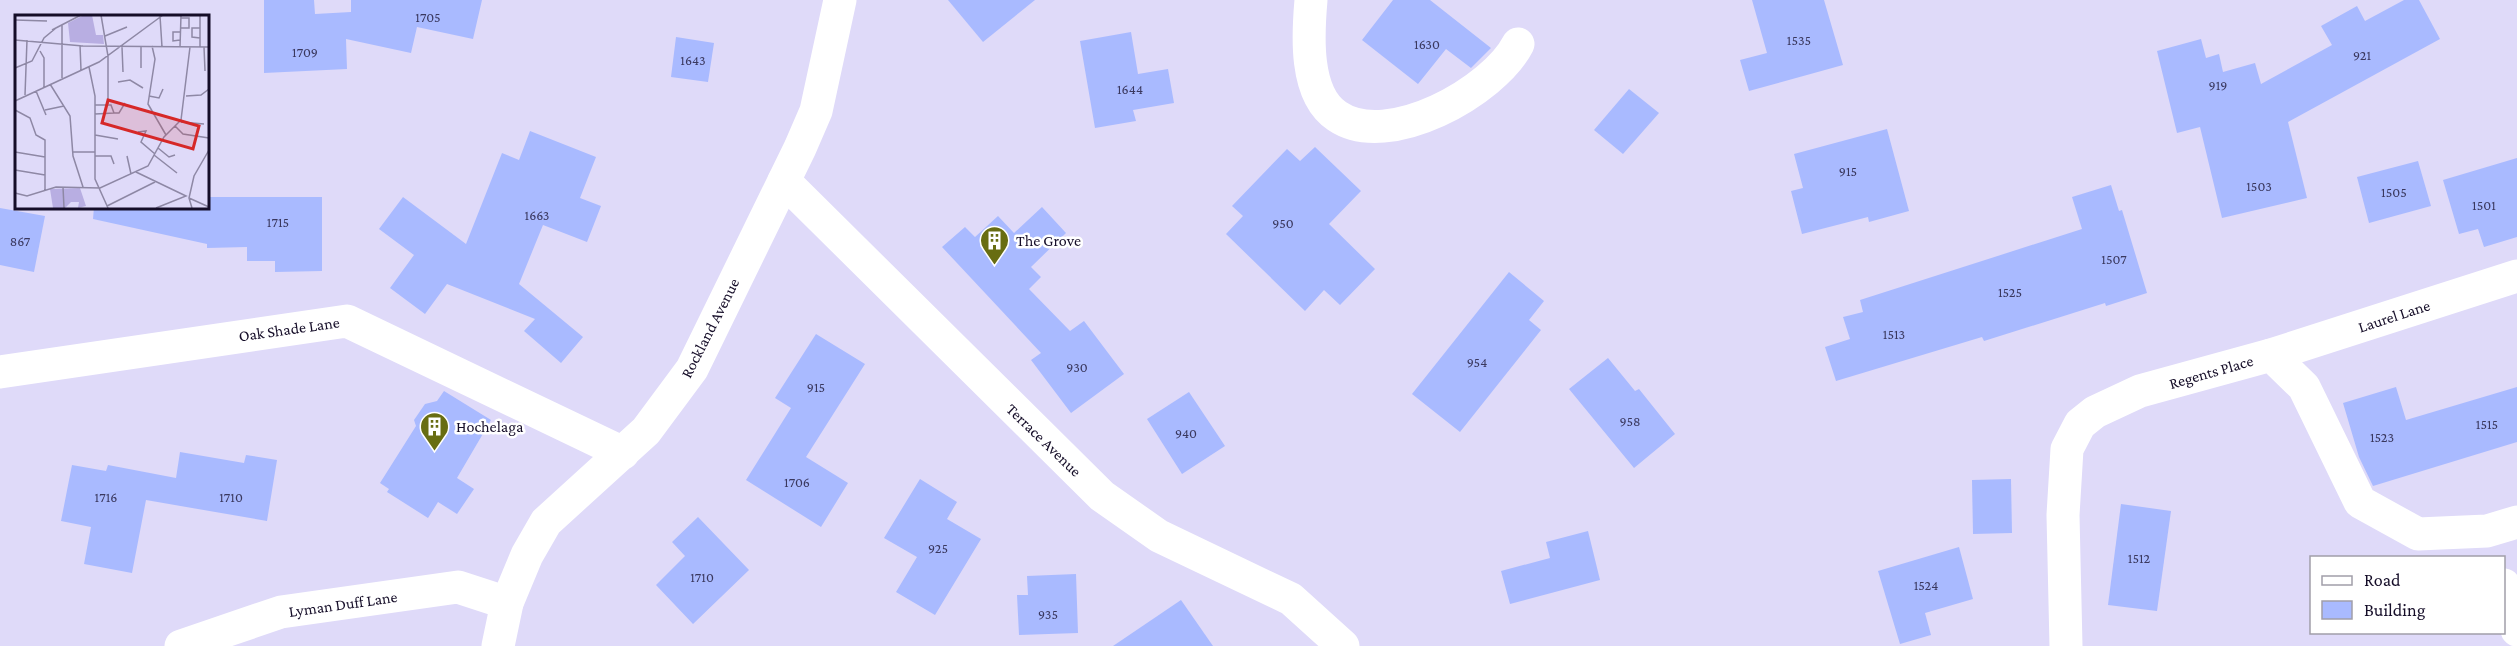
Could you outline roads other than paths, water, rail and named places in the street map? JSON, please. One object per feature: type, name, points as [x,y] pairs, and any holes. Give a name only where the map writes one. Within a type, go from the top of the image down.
[{"type":"street","name":"Rockland Avenue","points":[[498,646],[507,603],[527,555],[546,522],[646,432],[692,369],[816,111],[840,0]]},
{"type":"street","points":[[1311,0],[1307,38],[1311,71],[1322,97],[1337,116],[1362,125],[1391,127],[1453,103],[1484,84],[1510,60],[1518,44]]},
{"type":"street","name":"Terrace Avenue","points":[[784,181],[1102,496],[1158,536],[1291,599],[1343,646]]},
{"type":"street","name":"Laurel Lane","points":[[2271,355],[2517,276]]},
{"type":"street","name":"Oak Shade Lane","points":[[0,372],[347,321],[623,453]]},
{"type":"street","name":"Regents Place","points":[[2066,646],[2063,515],[2067,449],[2080,424],[2095,412],[2140,392],[2271,355],[2304,387],[2360,502],[2418,534],[2500,537]]},
{"type":"street","name":"Lyman Duff Lane","points":[[181,646],[281,612],[458,587],[507,603]]},
{"type":"street","points":[[2505,588],[2517,630]]},
{"type":"place","name":"The Grove","points":[[995,266]]},
{"type":"place","name":"Hochelaga","points":[[435,452]]}]
